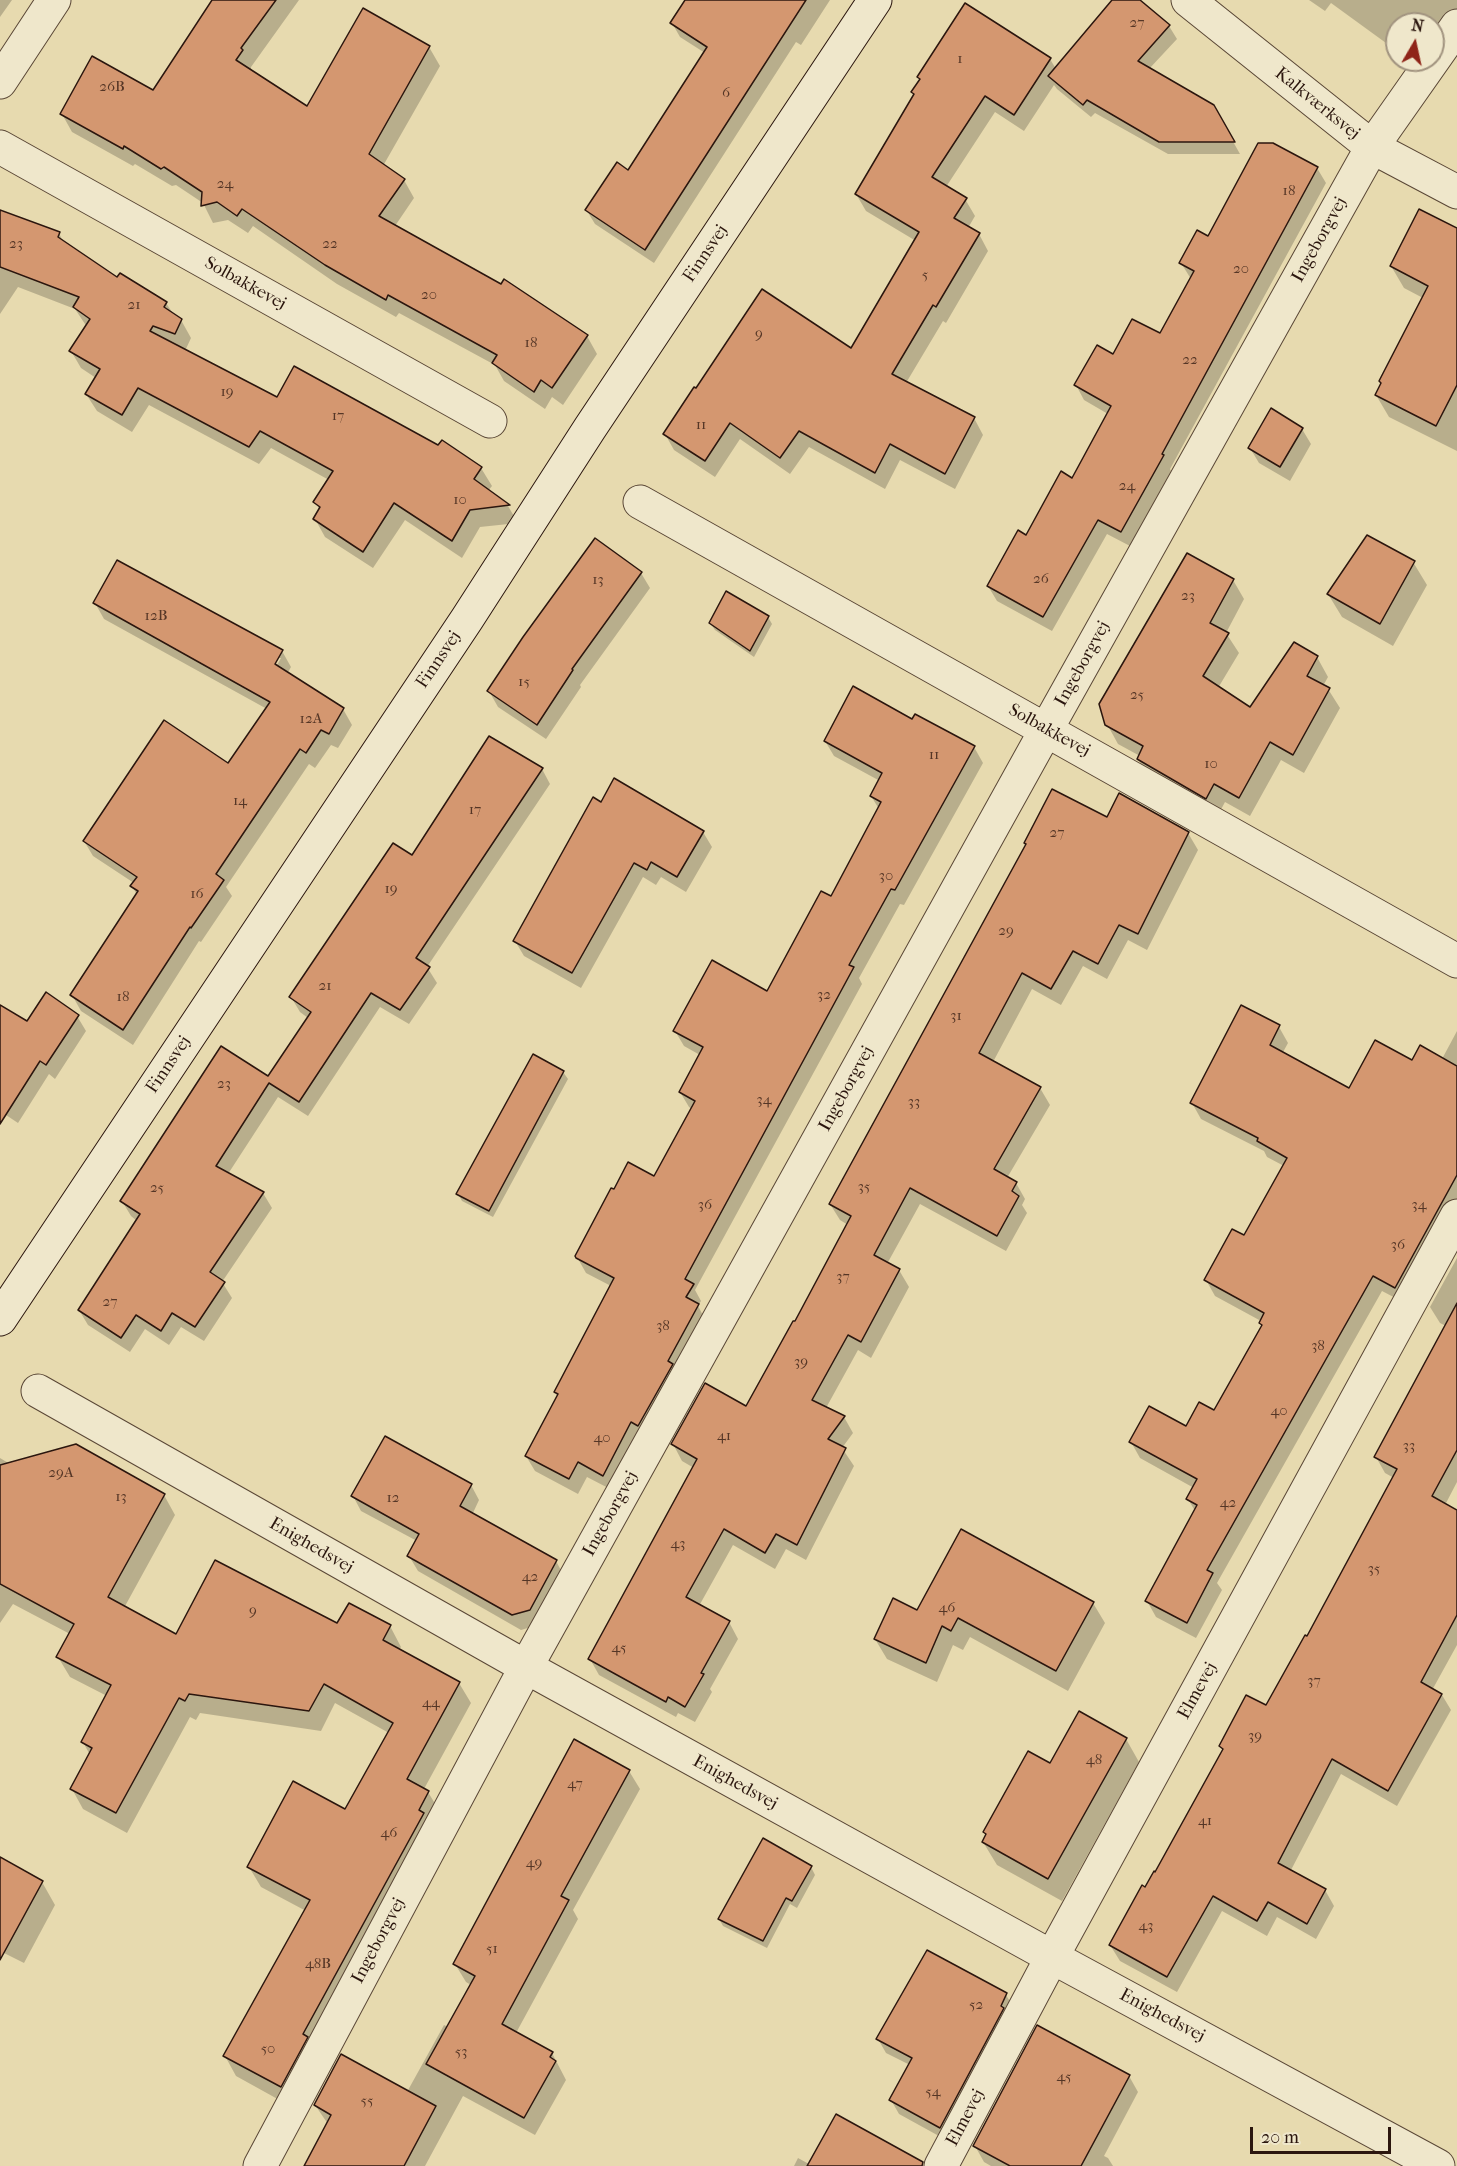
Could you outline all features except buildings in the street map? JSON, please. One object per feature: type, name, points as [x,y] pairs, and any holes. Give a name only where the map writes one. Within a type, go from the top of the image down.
[{"type":"street","points":[[0,82],[54,0]]},
{"type":"street","name":"Finnsvej","points":[[0,1319],[467,619],[590,428],[875,0]]},
{"type":"street","name":"Kalkværksvej","points":[[1188,0],[1372,147],[1457,192]]},
{"type":"street","name":"Ingeborgvej","points":[[260,2166],[526,1667],[1372,147],[1457,26]]},
{"type":"street","name":"Solbakkevej","points":[[0,147],[490,421]]},
{"type":"street","name":"Solbakkevej","points":[[640,502],[1457,961]]},
{"type":"street","name":"Elmevej","points":[[940,2166],[1457,1216]]},
{"type":"street","name":"Enighedsvej","points":[[38,1391],[526,1667],[1052,1957],[1438,2166]]}]
